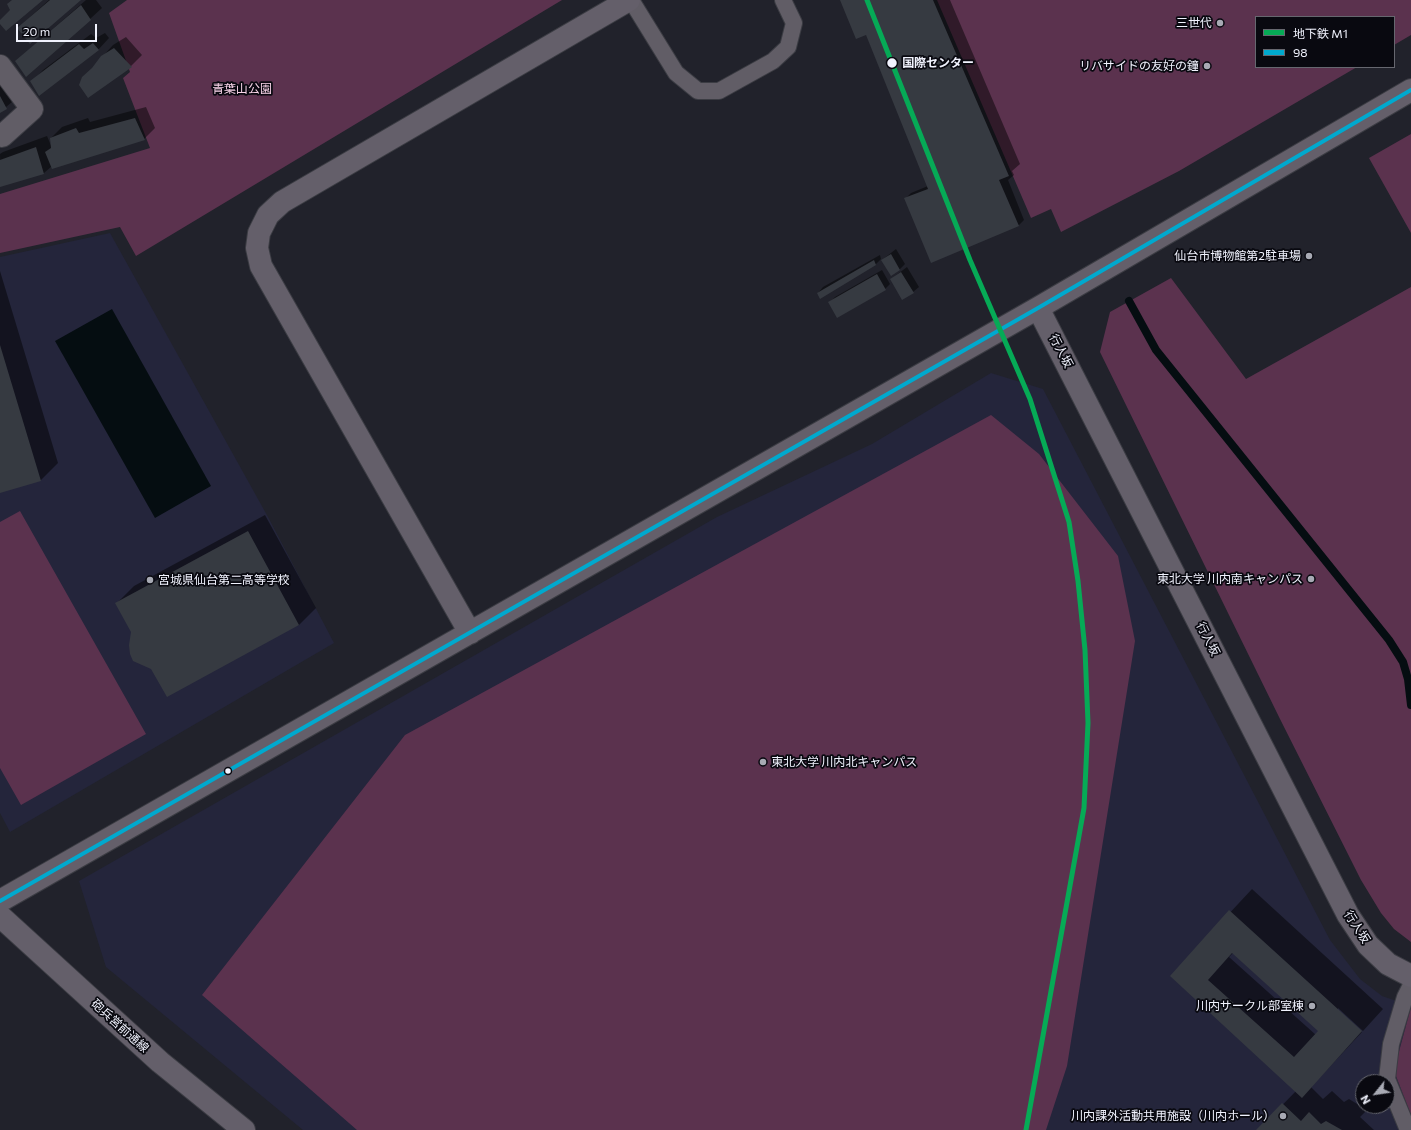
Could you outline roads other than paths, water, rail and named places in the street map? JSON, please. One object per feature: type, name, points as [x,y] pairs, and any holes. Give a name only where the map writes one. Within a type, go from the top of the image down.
[{"type":"street","points":[[470,633],[261,266],[257,248],[259,233],[268,215],[282,202],[630,0]]},
{"type":"street","points":[[0,66],[32,109],[2,136]]},
{"type":"street","points":[[0,901],[1038,308],[1411,90]]},
{"type":"street","name":"行人坂","points":[[1038,308],[1348,915],[1368,945],[1388,964],[1411,976]]},
{"type":"street","name":"砲兵営前通線","points":[[0,916],[160,1062],[244,1130]]},
{"type":"lane","points":[[630,0],[676,73],[698,91],[719,91],[773,61],[788,47],[794,23],[783,0]]},
{"type":"lane","points":[[1408,1130],[1387,1079],[1391,1044],[1405,997],[1411,985]]},
{"type":"waterway","points":[[1129,301],[1156,350],[1389,640],[1403,662],[1408,679],[1411,705]]},
{"type":"metro line","name":"M1","points":[[867,0],[970,260],[1030,399],[1069,522],[1078,581],[1085,650],[1088,723],[1084,808],[1026,1130]]},
{"type":"place","name":"三世代","points":[[1220,23]]},
{"type":"place","name":"国際センター","points":[[892,63]]},
{"type":"place","name":"リバサイドの友好の鐘","points":[[1207,66]]},
{"type":"place","name":"仙台市博物館第2駐車場","points":[[1309,256]]},
{"type":"place","name":"東北大学 川内南キャンパス","points":[[1311,579]]},
{"type":"place","name":"宮城県仙台第二高等学校","points":[[150,580]]},
{"type":"place","name":"東北大学 川内北キャンパス","points":[[763,762]]},
{"type":"place","name":"川内サークル部室棟","points":[[1312,1006]]},
{"type":"place","name":"川内課外活動共用施設（川内ホール）","points":[[1283,1116]]},
{"type":"park label","name":"青葉山公園","points":[[242,89]]}]
